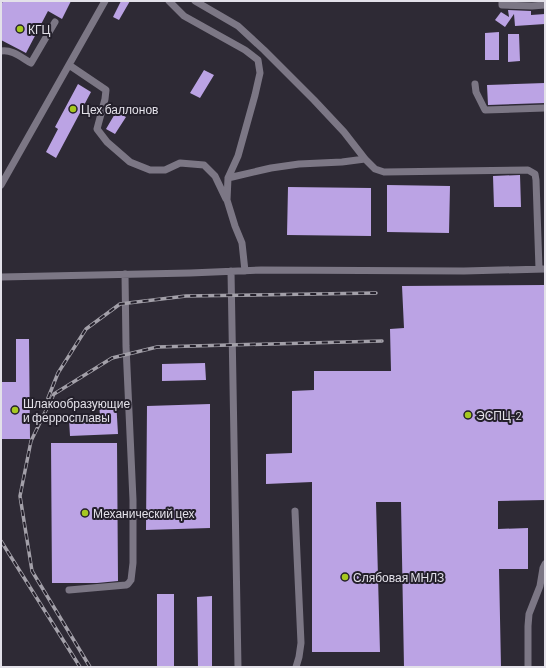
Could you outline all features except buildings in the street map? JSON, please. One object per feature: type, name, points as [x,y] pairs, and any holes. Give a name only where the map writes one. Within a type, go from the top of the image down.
[{"type":"lane","points":[[1,185],[105,1]]},
{"type":"lane","points":[[169,1],[184,16],[245,50],[258,60],[260,73],[238,156],[228,178],[227,200]]},
{"type":"lane","points":[[1,277],[231,271],[464,271],[542,269],[535,174],[528,170],[384,172],[375,169],[365,160],[344,132],[319,105],[248,35],[238,26],[195,1]]},
{"type":"lane","points":[[502,1],[502,5],[545,5]]},
{"type":"lane","points":[[1,51],[7,50],[31,63],[55,22]]},
{"type":"lane","points":[[69,65],[106,90],[97,129],[107,142],[130,162],[150,170],[165,170],[180,163],[204,165],[215,176],[227,200],[242,243],[245,271]]},
{"type":"lane","points":[[475,84],[476,92],[485,110],[545,108]]},
{"type":"lane","points":[[228,178],[271,168],[299,164],[365,160]]},
{"type":"lane","points":[[231,271],[238,667]]},
{"type":"lane","points":[[69,590],[126,585],[130,582],[131,577],[133,563],[133,500],[126,346],[126,274]]},
{"type":"lane","points":[[295,511],[300,643],[299,657],[296,667]]},
{"type":"lane","points":[[528,667],[529,614],[540,586],[545,564]]},
{"type":"railway","points":[[48,398],[58,373],[86,329],[120,304],[186,296],[376,293]]},
{"type":"railway","points":[[90,667],[32,571],[20,496],[31,441],[54,394],[112,358],[157,347],[382,341]]},
{"type":"railway","points":[[1,541],[80,667]]},
{"type":"place","name":"КГЦ","points":[[20,29]]},
{"type":"place","name":"Цех баллонов","points":[[73,109]]},
{"type":"place","name":"Шлакообразующие и ферросплавы","points":[[15,410]]},
{"type":"place","name":"ЭСПЦ-2","points":[[468,415]]},
{"type":"place","name":"Механический цех","points":[[85,513]]},
{"type":"place","name":"Слябовая МНЛЗ","points":[[345,577]]}]
